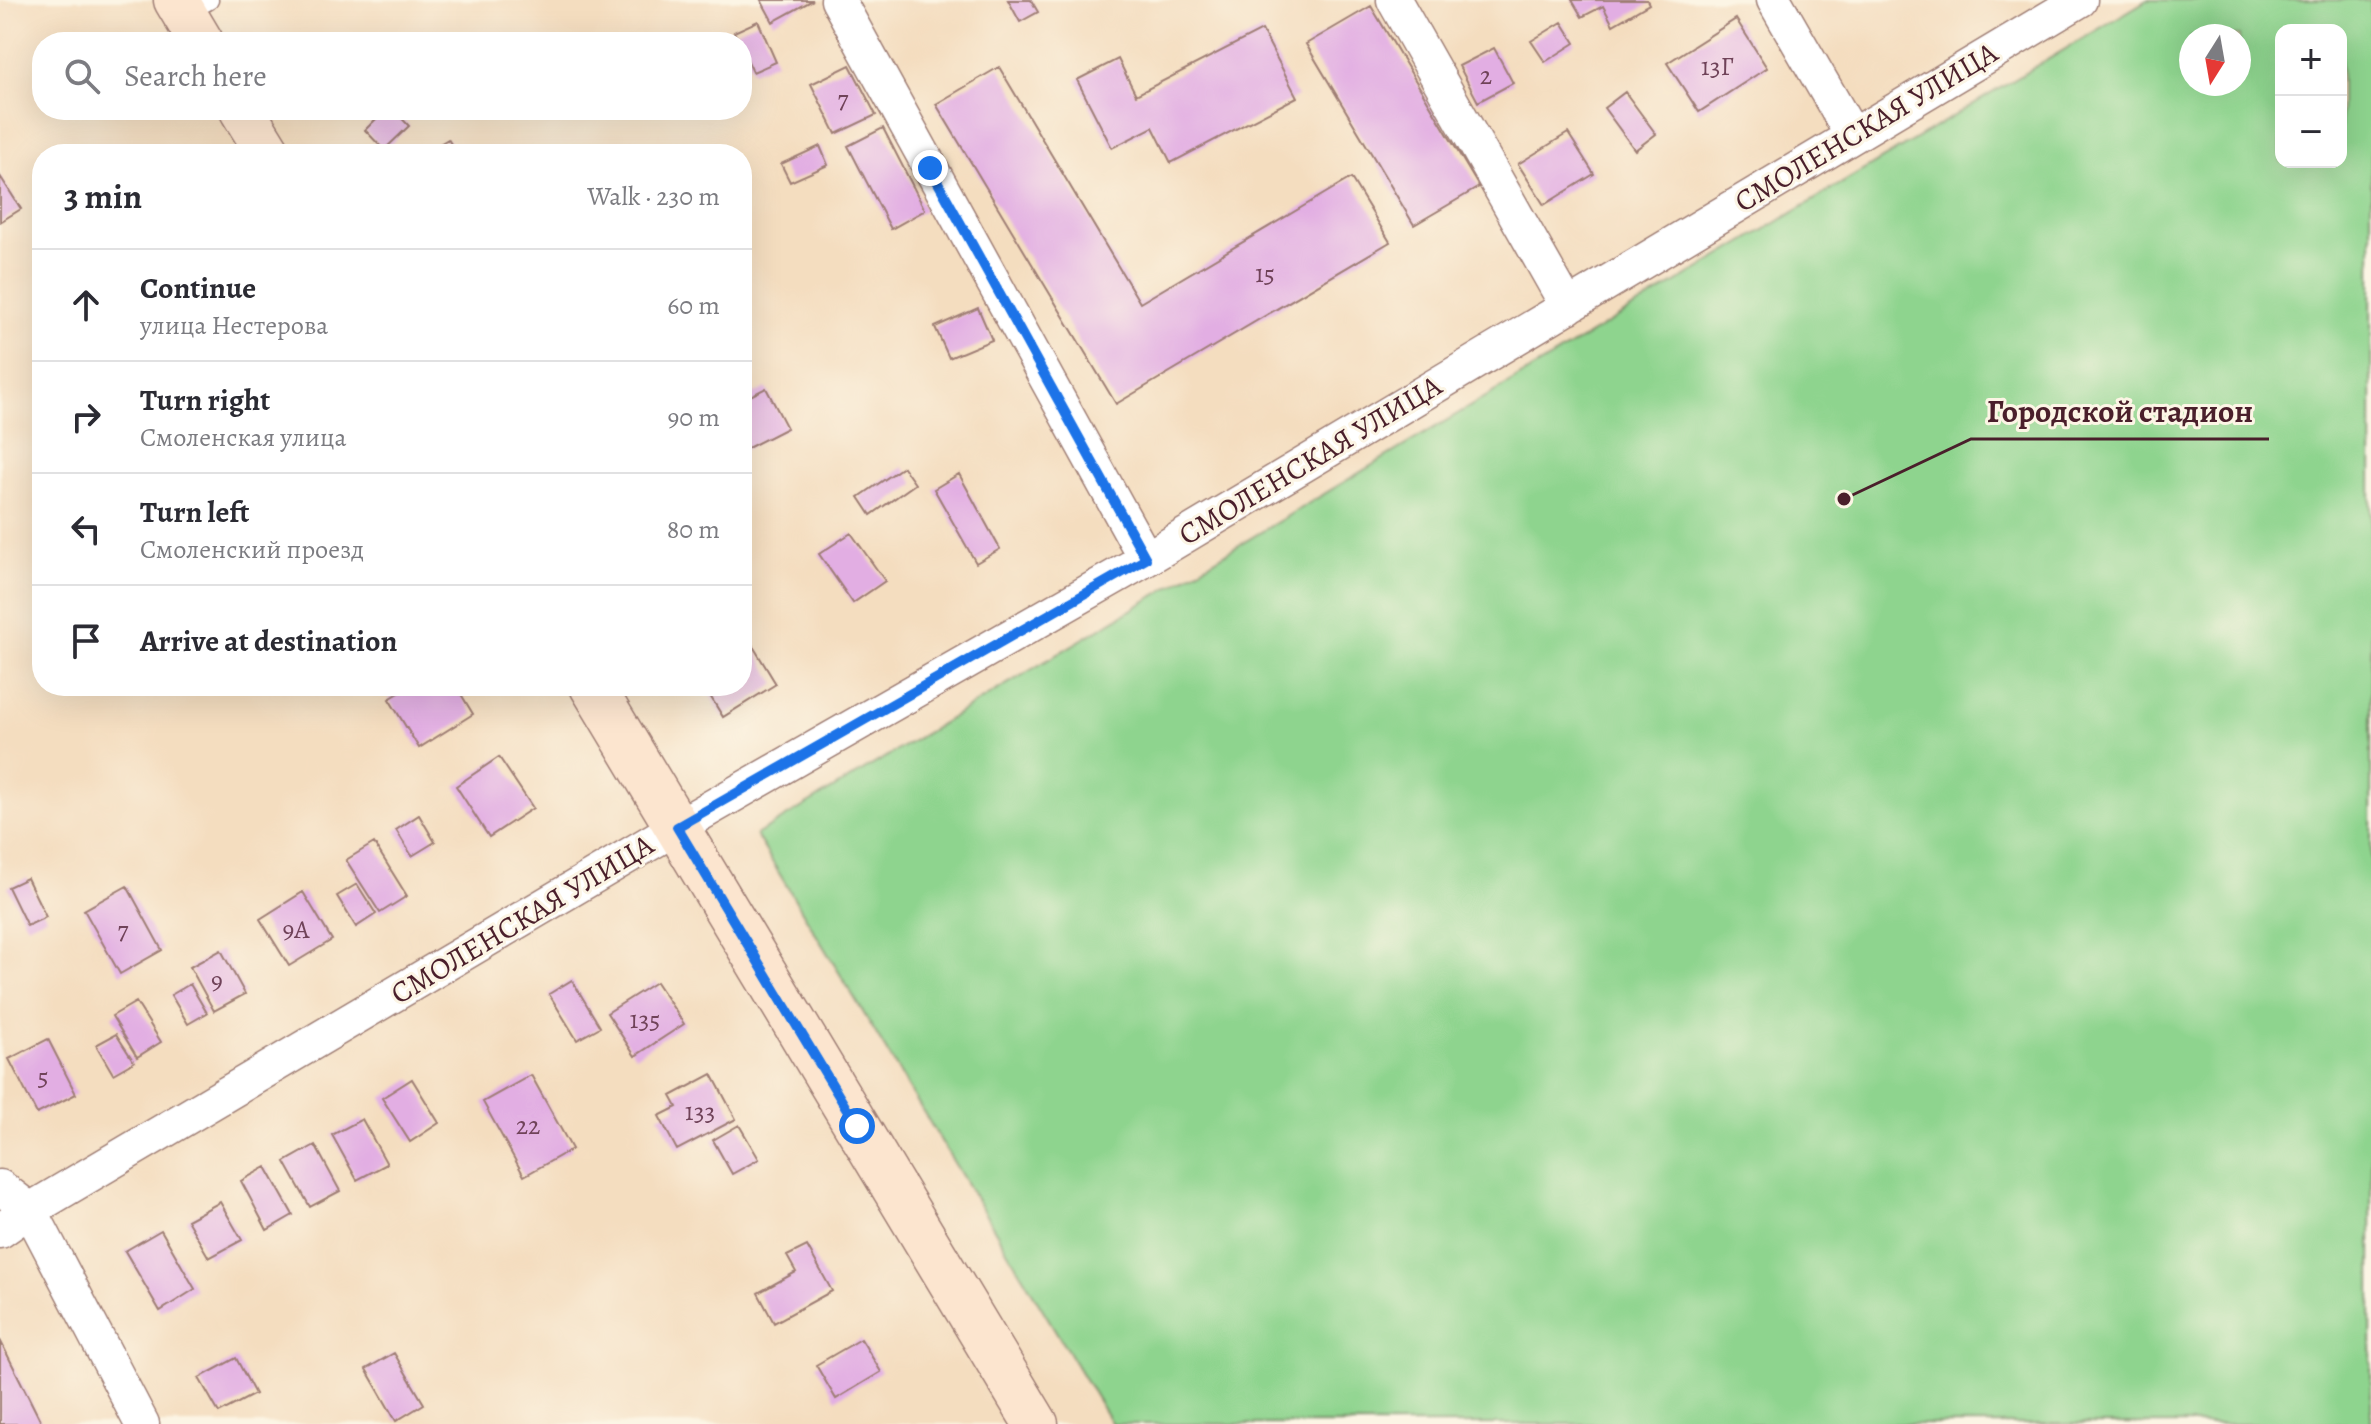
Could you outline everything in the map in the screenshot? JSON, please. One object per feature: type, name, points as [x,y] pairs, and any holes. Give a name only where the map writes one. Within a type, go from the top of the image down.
[{"type":"main road","points":[[248,120],[263,144]]},
{"type":"main road","points":[[598,696],[1036,1424]]},
{"type":"street","points":[[838,0],[1146,559]]},
{"type":"street","points":[[1394,0],[1568,307]]},
{"type":"street","points":[[1774,0],[1852,135]]},
{"type":"street","name":"СМОЛЕНСКАЯ УЛИЦА","points":[[0,1231],[30,1210],[677,827],[1146,559],[2080,0]]},
{"type":"street","points":[[0,1187],[30,1210],[142,1424]]},
{"type":"green space","points":[[2147,0],[2371,0],[2371,1424],[1112,1424],[756,835]]},
{"type":"building","points":[[761,0],[813,0],[773,22]]},
{"type":"building","points":[[1008,0],[1031,0],[1038,12],[1020,22]]},
{"type":"building","points":[[1572,0],[1647,0],[1649,4],[1613,25],[1603,6],[1582,17]]},
{"type":"building","points":[[1371,6],[1479,187],[1414,225],[1306,44]]},
{"type":"building","points":[[1736,19],[1767,68],[1699,112],[1667,63]]},
{"type":"building","points":[[758,21],[776,62],[753,72],[752,32],[734,32]]},
{"type":"building","points":[[1562,22],[1575,43],[1545,62],[1531,41]]},
{"type":"building","points":[[1262,30],[1297,97],[1171,163],[1153,127],[1112,148],[1077,80],[1118,59],[1136,95]]},
{"type":"building","points":[[1494,48],[1513,83],[1478,102],[1459,66]]},
{"type":"building","points":[[850,65],[876,115],[836,134],[811,84]]},
{"type":"building","points":[[999,67],[1140,303],[1351,178],[1390,242],[1116,404],[936,104]]},
{"type":"building","points":[[1625,92],[1656,134],[1635,150],[1604,108]]},
{"type":"building","points":[[375,120],[403,120],[409,126],[390,144],[378,144],[365,130]]},
{"type":"building","points":[[883,128],[925,210],[891,229],[848,146]]},
{"type":"building","points":[[1568,133],[1594,174],[1544,205],[1518,164]]},
{"type":"building","points":[[820,146],[828,165],[790,182],[781,164]]},
{"type":"building","points":[[0,176],[21,209],[0,222]]},
{"type":"building","points":[[978,308],[992,340],[949,358],[935,327]]},
{"type":"building","points":[[766,388],[787,428],[752,446],[752,395]]},
{"type":"building","points":[[903,467],[915,484],[871,515],[859,497]]},
{"type":"building","points":[[959,474],[1000,549],[976,563],[934,489]]},
{"type":"building","points":[[851,533],[885,581],[853,603],[819,554]]},
{"type":"building","points":[[752,644],[776,684],[723,717],[710,696],[752,696]]},
{"type":"building","points":[[394,696],[462,696],[473,714],[419,748],[389,699]]},
{"type":"building","points":[[499,757],[533,808],[489,837],[456,786]]},
{"type":"building","points":[[419,815],[435,842],[412,856],[396,830]]},
{"type":"building","points":[[374,843],[407,896],[380,913],[346,860]]},
{"type":"building","points":[[27,878],[46,917],[27,926],[8,887]]},
{"type":"building","points":[[357,884],[376,914],[356,927],[337,896]]},
{"type":"building","points":[[127,886],[162,950],[120,974],[84,910]]},
{"type":"building","points":[[303,892],[332,940],[289,966],[260,919]]},
{"type":"building","points":[[221,950],[245,994],[214,1011],[190,967]]},
{"type":"building","points":[[572,980],[600,1027],[577,1040],[549,994]]},
{"type":"building","points":[[656,982],[684,1024],[635,1056],[607,1013]]},
{"type":"building","points":[[190,984],[207,1013],[188,1024],[171,995]]},
{"type":"building","points":[[136,1002],[161,1042],[137,1057],[112,1016]]},
{"type":"building","points":[[116,1034],[134,1062],[113,1074],[96,1045]]},
{"type":"building","points":[[48,1039],[76,1094],[37,1114],[9,1059]]},
{"type":"building","points":[[712,1074],[736,1119],[677,1150],[659,1116],[677,1107],[671,1096]]},
{"type":"building","points":[[531,1075],[572,1149],[524,1176],[483,1102]]},
{"type":"building","points":[[412,1079],[439,1123],[410,1142],[382,1098]]},
{"type":"building","points":[[362,1119],[387,1164],[357,1180],[332,1135]]},
{"type":"building","points":[[739,1125],[759,1159],[732,1174],[713,1140]]},
{"type":"building","points":[[315,1145],[340,1191],[310,1207],[285,1162]]},
{"type":"building","points":[[266,1167],[293,1215],[267,1230],[241,1181]]},
{"type":"building","points":[[220,1202],[242,1240],[209,1258],[187,1220]]},
{"type":"building","points":[[161,1230],[195,1289],[160,1311],[125,1251]]},
{"type":"building","points":[[807,1246],[832,1291],[774,1323],[758,1293],[796,1272],[787,1256]]},
{"type":"building","points":[[861,1339],[881,1372],[836,1399],[816,1365]]},
{"type":"building","points":[[0,1340],[42,1424],[0,1424]]},
{"type":"building","points":[[394,1353],[424,1404],[396,1421],[366,1369]]},
{"type":"building","points":[[236,1358],[255,1394],[219,1413],[199,1378]]},
{"type":"place","name":"Городской стадион","points":[[1844,499]]},
{"type":"route","points":[[857,1126],[677,827],[1146,559],[930,168]]}]
